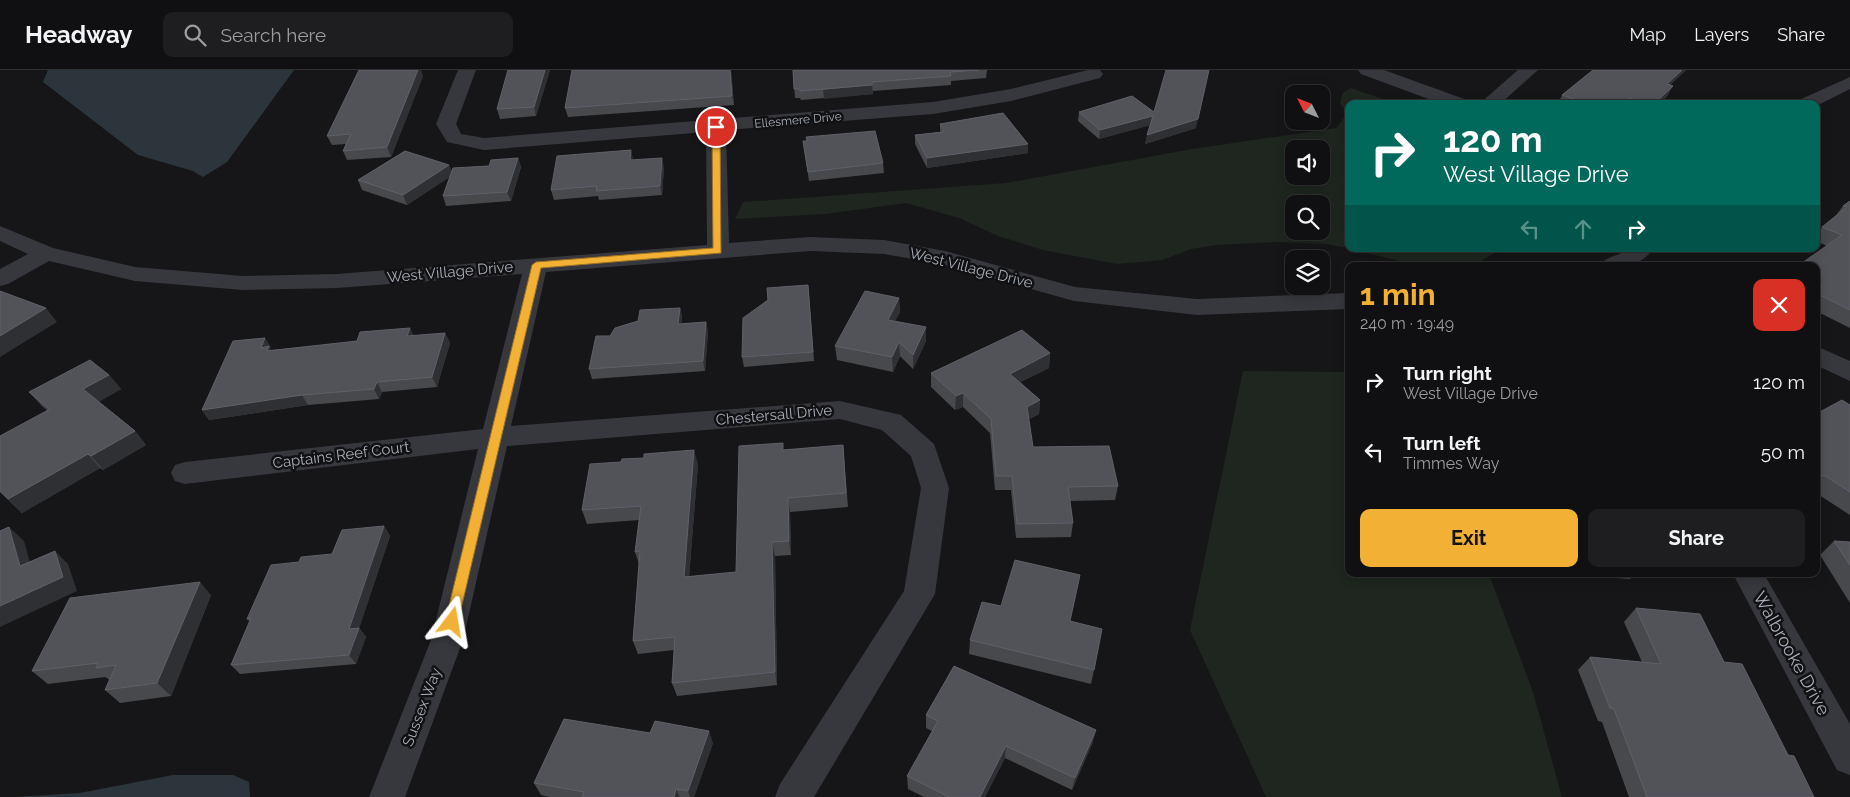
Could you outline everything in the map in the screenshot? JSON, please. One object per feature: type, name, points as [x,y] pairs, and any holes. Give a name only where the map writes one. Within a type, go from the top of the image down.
[{"type":"street","name":"Ellesmere Drive","points":[[466,70],[446,124],[454,138],[484,144],[716,127],[934,108],[1011,95],[1094,74]]},
{"type":"street","points":[[1367,70],[1449,100]]},
{"type":"street","points":[[1493,100],[1529,70]]},
{"type":"street","points":[[1814,100],[1850,82]]},
{"type":"street","points":[[716,127],[718,251]]},
{"type":"street","name":"West Village Drive","points":[[0,233],[46,253],[136,274],[243,283],[337,281],[810,244],[884,247],[945,258],[1074,294],[1197,306],[1345,301]]},
{"type":"street","points":[[0,279],[46,253]]},
{"type":"street","name":"Sussex Way","points":[[387,797],[447,640],[497,437],[536,265]]},
{"type":"street","points":[[1820,356],[1850,372]]},
{"type":"street","name":"Chestersall Drive","points":[[497,437],[840,410],[891,422],[924,451],[934,488],[919,594],[793,797]]},
{"type":"street","name":"Captains Reef Court","points":[[186,473],[497,437]]},
{"type":"street","name":"Walbrooke Drive","points":[[1750,577],[1845,740]]},
{"type":"shaded area","points":[[48,70],[294,70],[227,162],[203,177],[193,171],[138,155],[43,82]]},
{"type":"shaded area","points":[[1351,88],[1386,100],[1345,100],[1345,111],[1340,103],[1343,93]]},
{"type":"shaded area","points":[[1345,117],[1345,247],[1326,244],[1276,242],[1216,245],[1191,249],[1163,260],[1117,264],[1043,250],[998,236],[959,218],[906,203],[825,214],[735,219],[743,202],[1006,183],[1192,149],[1336,128]]},
{"type":"shaded area","points":[[1362,252],[1496,252],[1479,262],[1404,262]]},
{"type":"shaded area","points":[[1243,371],[1345,372],[1345,577],[1490,577],[1533,692],[1562,797],[1266,797],[1190,630]]},
{"type":"shaded area","points":[[173,775],[233,775],[249,782],[250,797],[15,797],[80,793]]},
{"type":"building","points":[[359,70],[418,70],[387,147],[343,151],[351,134],[327,136]]},
{"type":"building","points":[[508,70],[545,70],[534,107],[497,109]]},
{"type":"building","points":[[572,70],[730,70],[732,96],[565,108]]},
{"type":"building","points":[[793,70],[979,70],[950,72],[951,76],[872,82],[872,85],[800,91],[800,89],[794,89]]},
{"type":"building","points":[[1166,70],[1209,70],[1198,119],[1147,135],[1153,116],[1100,130],[1079,112],[1132,96],[1154,112]]},
{"type":"building","points":[[1593,70],[1682,70],[1667,84],[1673,86],[1658,100],[1636,100],[1630,98],[1628,100],[1576,100],[1562,95]]},
{"type":"building","points":[[1003,113],[1028,144],[927,158],[915,135],[944,132],[940,124]]},
{"type":"building","points":[[875,131],[883,163],[808,172],[803,141],[807,141],[806,137]]},
{"type":"building","points":[[631,150],[630,160],[662,158],[660,186],[596,191],[597,186],[551,190],[557,156]]},
{"type":"building","points":[[405,151],[449,165],[403,195],[358,180]]},
{"type":"building","points":[[518,158],[507,192],[443,196],[453,168],[489,166],[491,160]]},
{"type":"building","points":[[1850,201],[1850,310],[1820,295],[1820,289],[1822,287],[1820,286],[1820,274],[1822,272],[1820,271],[1820,262],[1803,262],[1842,235],[1822,227],[1847,207],[1843,206]]},
{"type":"building","points":[[808,285],[813,352],[742,357],[743,318],[768,300],[767,288]]},
{"type":"building","points":[[0,291],[46,308],[0,336]]},
{"type":"building","points":[[865,291],[899,298],[888,320],[926,327],[913,355],[899,342],[892,357],[835,346]]},
{"type":"building","points":[[680,308],[678,324],[706,322],[703,361],[589,369],[596,336],[610,336],[615,328],[638,321],[640,310]]},
{"type":"building","points":[[410,328],[407,336],[445,333],[432,377],[377,382],[374,389],[302,395],[202,410],[233,341],[265,338],[261,348],[269,346],[267,351],[357,341],[360,332]]},
{"type":"building","points":[[1022,330],[1050,353],[1010,374],[1040,400],[1027,407],[1033,447],[1109,446],[1118,486],[1068,487],[1073,523],[1017,524],[1012,476],[996,476],[991,419],[963,393],[956,396],[931,373]]},
{"type":"building","points":[[90,360],[109,375],[83,389],[135,431],[91,456],[88,454],[8,499],[0,491],[0,436],[50,409],[29,392]]},
{"type":"building","points":[[1842,400],[1850,405],[1850,492],[1824,475],[1820,478],[1820,412]]},
{"type":"building","points":[[783,443],[783,450],[843,445],[846,493],[788,498],[789,541],[772,542],[775,672],[672,683],[675,637],[633,641],[640,551],[635,552],[641,506],[582,510],[590,464],[644,458],[644,454],[694,450],[684,577],[736,572],[739,446]]},
{"type":"building","points":[[384,526],[349,629],[359,628],[349,655],[231,665],[251,618],[247,619],[271,565],[299,562],[301,557],[332,554],[342,530]]},
{"type":"building","points":[[9,527],[20,566],[55,551],[63,577],[0,606],[0,531]]},
{"type":"building","points":[[1834,541],[1850,542],[1850,565]]},
{"type":"building","points":[[1015,560],[1080,575],[1070,621],[1102,629],[1094,670],[970,640],[982,602],[1001,606]]},
{"type":"building","points":[[200,582],[157,683],[105,690],[116,665],[96,668],[98,663],[32,671],[70,598]]},
{"type":"building","points":[[1636,608],[1700,614],[1724,662],[1742,664],[1788,755],[1794,756],[1814,797],[1647,797],[1614,709],[1610,708],[1590,657],[1661,664]]},
{"type":"building","points":[[954,666],[1096,730],[1075,778],[1006,746],[980,797],[949,797],[907,776],[938,721],[926,715]]},
{"type":"building","points":[[564,719],[650,733],[655,721],[709,731],[688,791],[676,789],[674,797],[582,797],[584,792],[534,783]]},
{"type":"route","points":[[452,622],[536,265],[718,251],[716,127]]}]
